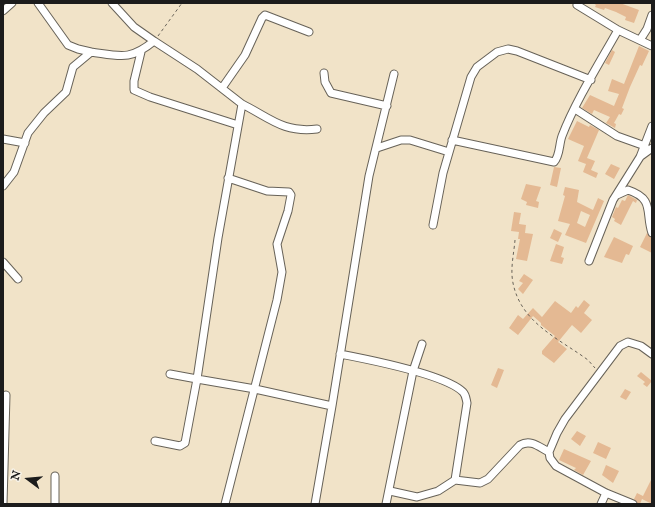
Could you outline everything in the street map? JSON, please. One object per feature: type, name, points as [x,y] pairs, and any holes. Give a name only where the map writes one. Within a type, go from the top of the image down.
[{"type":"street","points":[[3,10],[12,3]]},
{"type":"street","points":[[38,3],[68,45],[73,48],[122,56],[141,52],[154,41]]},
{"type":"street","points":[[112,3],[134,27],[197,69],[242,104],[276,124],[302,129],[317,129]]},
{"type":"street","points":[[576,4],[618,30],[652,46]]},
{"type":"street","points":[[222,88],[245,56],[262,18],[265,15],[309,32]]},
{"type":"street","points":[[640,40],[647,29],[652,15]]},
{"type":"street","points":[[452,140],[554,162],[558,155],[562,136],[575,109],[618,30]]},
{"type":"street","points":[[433,225],[452,140],[470,77],[477,68],[497,52],[508,49],[517,51],[591,80]]},
{"type":"street","points":[[3,186],[14,172],[31,128],[66,92],[73,67],[92,52]]},
{"type":"street","points":[[141,52],[134,81],[134,90],[150,97],[238,125]]},
{"type":"street","points":[[324,73],[325,82],[331,92],[387,106]]},
{"type":"street","points":[[315,504],[369,176],[394,74]]},
{"type":"street","points":[[155,441],[180,446],[184,445],[197,379],[228,178],[242,104]]},
{"type":"street","points":[[575,109],[617,136],[645,146]]},
{"type":"street","points":[[589,260],[602,224],[617,195],[640,157],[652,126]]},
{"type":"street","points":[[3,139],[25,143]]},
{"type":"street","points":[[377,148],[400,140],[410,140],[449,152]]},
{"type":"street","points":[[640,157],[652,148]]},
{"type":"street","points":[[225,504],[277,300],[282,272],[277,244],[288,211],[291,195],[289,192],[267,191],[228,178]]},
{"type":"street","points":[[617,195],[628,190],[641,195],[646,199],[651,211],[652,233]]},
{"type":"street","points":[[3,262],[18,279]]},
{"type":"street","points":[[633,504],[606,493],[556,466],[550,458],[549,452],[565,419],[596,380],[620,346],[628,342],[641,346],[652,354]]},
{"type":"street","points":[[386,504],[390,491],[413,372],[422,344]]},
{"type":"street","points":[[340,354],[389,364],[451,385],[463,392],[467,403],[455,480]]},
{"type":"street","points":[[170,374],[255,389],[332,406]]},
{"type":"street","points":[[3,504],[6,395]]},
{"type":"street","points":[[390,491],[409,496],[424,496],[438,491],[455,480],[474,484],[484,481],[525,442],[531,442],[549,452]]},
{"type":"street","points":[[55,476],[55,504]]},
{"type":"street","points":[[601,504],[606,493]]},
{"type":"path","points":[[154,41],[182,3]]},
{"type":"path","points":[[515,240],[513,282],[520,303],[533,322],[588,360],[596,370],[596,380]]},
{"type":"building","points":[[593,3],[620,3],[639,10],[634,23],[625,20],[626,17],[616,12],[605,8],[604,10],[595,7],[596,5]]},
{"type":"building","points":[[639,46],[649,51],[642,66],[640,65],[630,87],[622,108],[624,109],[614,123],[616,124],[615,128],[606,123],[610,117],[594,110],[592,114],[582,108],[590,95],[614,106],[619,94],[608,91],[612,79],[624,84]]},
{"type":"building","points":[[612,50],[615,52],[609,65],[605,63]]},
{"type":"building","points":[[577,121],[589,127],[590,125],[599,130],[587,158],[595,161],[591,170],[598,173],[596,178],[583,172],[586,164],[578,161],[584,146],[568,139]]},
{"type":"building","points":[[611,164],[620,168],[614,179],[605,174]]},
{"type":"building","points":[[554,167],[561,168],[557,187],[550,185]]},
{"type":"building","points":[[526,184],[541,187],[536,201],[539,202],[538,208],[526,205],[527,202],[521,199]]},
{"type":"building","points":[[565,187],[579,190],[577,202],[593,210],[598,198],[604,201],[586,243],[565,235],[570,224],[558,221],[565,196],[563,195]],"holes":[[[581,211],[590,215],[585,227],[577,223]]]},
{"type":"building","points":[[628,195],[637,200],[636,203],[633,201],[621,225],[614,221],[615,219],[612,217],[616,207],[618,208],[622,200],[625,201]]},
{"type":"building","points":[[514,212],[521,213],[519,224],[526,225],[525,233],[533,234],[527,261],[516,259],[520,239],[518,239],[519,232],[511,231]]},
{"type":"building","points":[[554,229],[562,233],[558,242],[550,238]]},
{"type":"building","points":[[647,233],[652,238],[652,253],[640,247]]},
{"type":"building","points":[[614,237],[633,246],[629,255],[626,254],[622,263],[604,257]]},
{"type":"building","points":[[556,244],[564,247],[561,257],[564,258],[562,264],[550,261]]},
{"type":"building","points":[[524,274],[533,280],[523,294],[518,289],[523,283],[519,281]]},
{"type":"building","points":[[584,300],[590,305],[584,313],[592,320],[581,333],[572,325],[558,342],[567,349],[554,363],[542,354],[542,351],[555,336],[541,325],[541,323],[533,316],[518,335],[509,328],[518,315],[523,319],[533,308],[542,317],[555,301],[571,313],[576,306],[578,308]]},
{"type":"building","points":[[498,368],[504,370],[497,388],[491,385]]},
{"type":"building","points":[[641,372],[652,381],[647,387],[643,384],[645,382],[637,376]]},
{"type":"building","points":[[625,389],[631,392],[626,400],[620,397]]},
{"type":"building","points":[[577,431],[586,436],[580,446],[571,439]]},
{"type":"building","points":[[598,442],[611,448],[606,459],[593,453]]},
{"type":"building","points":[[564,449],[591,461],[583,475],[574,470],[576,468],[559,460]]},
{"type":"building","points":[[606,465],[619,471],[613,483],[602,475]]},
{"type":"building","points":[[652,478],[652,504],[642,499],[640,504],[638,504],[634,499],[637,493],[643,496]]}]
